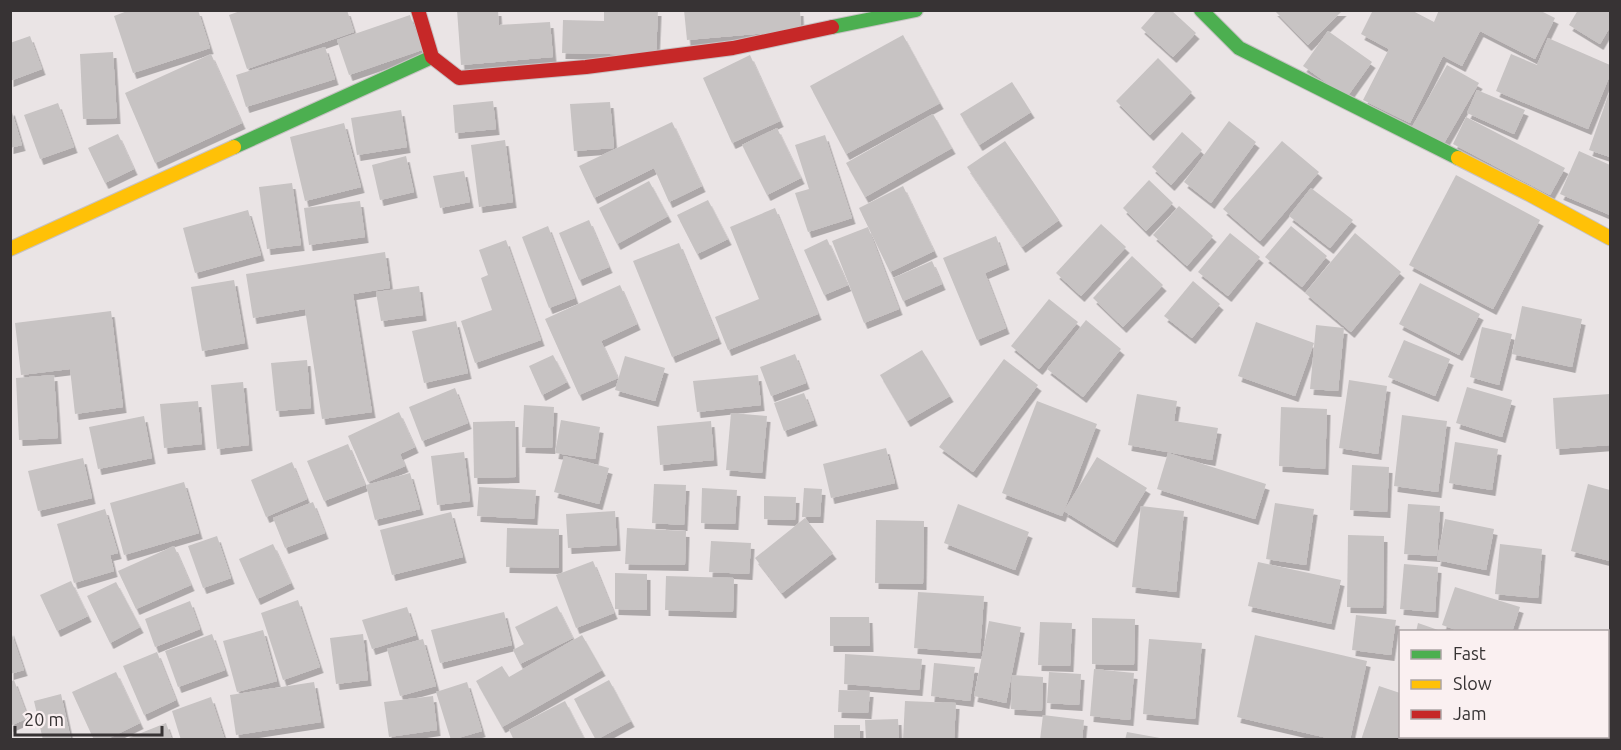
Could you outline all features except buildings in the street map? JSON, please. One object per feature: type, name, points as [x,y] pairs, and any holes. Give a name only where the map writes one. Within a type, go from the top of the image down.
[{"type":"street","points":[[418,10],[432,57],[459,78],[586,67],[733,48],[916,10]]},
{"type":"street","points":[[1201,10],[1239,48],[1529,194],[1611,238]]},
{"type":"street","points":[[10,249],[432,57]]},
{"type":"traffic: fast","points":[[832,27],[916,10]]},
{"type":"traffic: fast","points":[[1201,10],[1239,48],[1458,158]]},
{"type":"traffic: fast","points":[[234,147],[432,57]]},
{"type":"traffic: slow","points":[[10,249],[234,147]]},
{"type":"traffic: slow","points":[[1458,158],[1610,238]]},
{"type":"traffic: jam","points":[[418,10],[432,57],[459,78],[586,67],[733,48],[832,27]]}]
